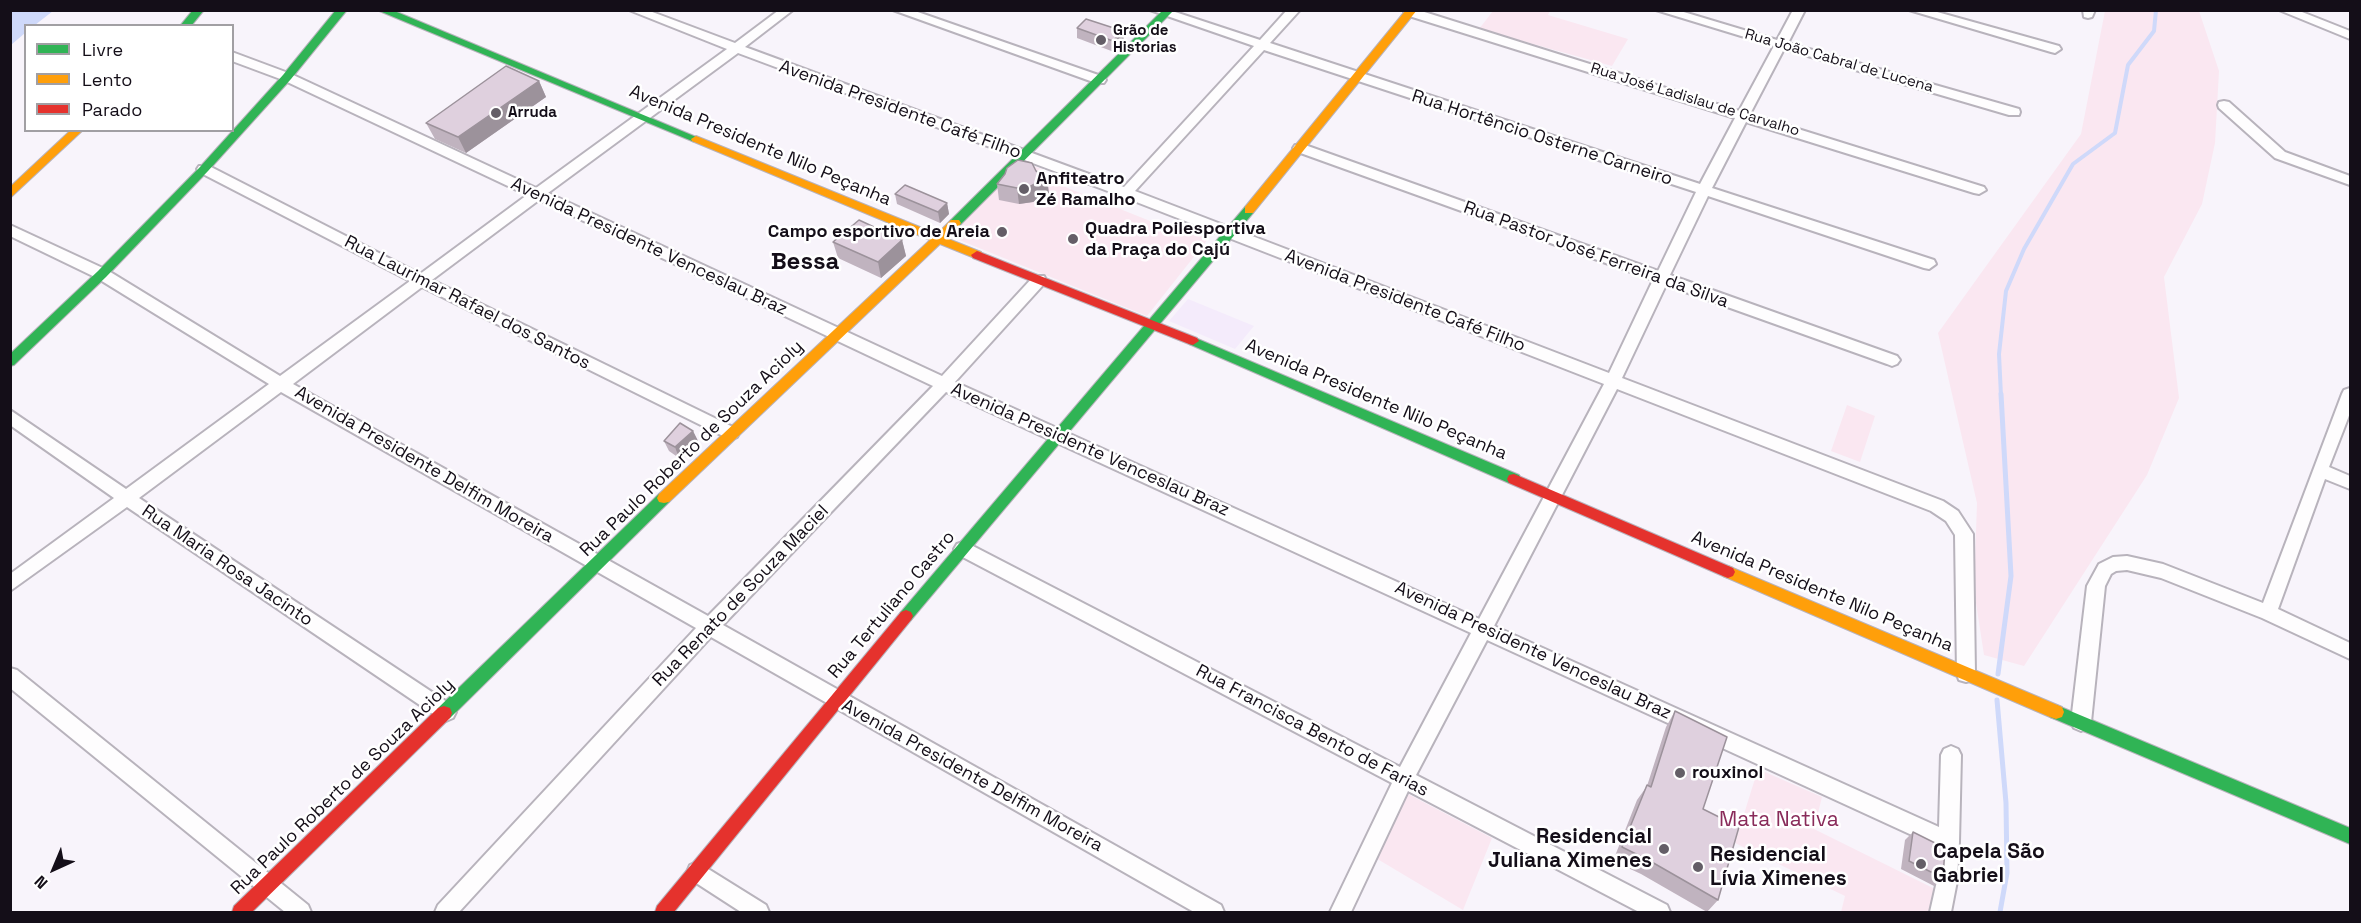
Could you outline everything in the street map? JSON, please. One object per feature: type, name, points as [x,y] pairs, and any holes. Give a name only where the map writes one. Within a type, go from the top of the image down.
[{"type":"main road","points":[[188,24],[199,10]]},
{"type":"main road","points":[[10,362],[102,274],[204,169],[287,77],[342,10]]},
{"type":"main road","name":"Avenida Presidente Nilo Peçanha","points":[[382,10],[938,240],[1153,324],[1966,674],[2350,836]]},
{"type":"main road","name":"Rua Tertuliano Castro","points":[[663,912],[836,700],[1058,435],[1176,300],[1411,11]]},
{"type":"main road","name":"Rua Paulo Roberto de Souza Acioly","points":[[240,912],[731,433],[938,240],[1100,80],[1164,12]]},
{"type":"main road","points":[[10,194],[76,132]]},
{"type":"street","name":"Avenida Presidente Café Filho","points":[[635,10],[1126,193],[1937,506],[1952,516],[1964,534],[1966,674]]},
{"type":"street","points":[[10,584],[787,10]]},
{"type":"street","points":[[898,10],[1100,80]]},
{"type":"street","points":[[1126,193],[1294,10]]},
{"type":"street","name":"Rua João Cabral de Lucena","points":[[1662,10],[2014,112]]},
{"type":"street","points":[[1340,912],[1404,779],[1613,381],[1742,114],[1799,10]]},
{"type":"street","points":[[1915,10],[2055,49]]},
{"type":"street","points":[[2285,10],[2350,35]]},
{"type":"street","name":"Rua José Ladislau de Carvalho","points":[[1411,11],[1979,190]]},
{"type":"street","name":"Rua Hortêncio Osterne Carneiro","points":[[1164,12],[1929,264]]},
{"type":"street","name":"Avenida Presidente Venceslau Braz","points":[[234,57],[287,77],[944,384],[1949,842]]},
{"type":"street","points":[[2224,105],[2280,155],[2350,181]]},
{"type":"street","name":"Rua Pastor José Ferreira da Silva","points":[[1300,148],[1892,360]]},
{"type":"street","name":"Rua Laurimar Rafael dos Santos","points":[[204,169],[422,281],[731,433]]},
{"type":"street","name":"Avenida Presidente Delfim Moreira","points":[[10,230],[102,274],[282,385],[1214,912]]},
{"type":"street","name":"Rua Renato de Souza Maciel","points":[[445,912],[710,626],[944,384],[1039,280]]},
{"type":"street","points":[[2268,613],[2350,394]]},
{"type":"street","name":"Rua Maria Rosa Jacinto","points":[[10,416],[126,498],[446,712]]},
{"type":"street","points":[[2320,470],[2350,483]]},
{"type":"street","name":"Rua Francisca Bento de Farias","points":[[963,549],[1660,912]]},
{"type":"street","points":[[2081,722],[2096,586],[2105,569],[2113,564],[2127,563],[2163,571],[2268,613],[2350,651]]},
{"type":"street","points":[[10,676],[266,886],[301,912]]},
{"type":"street","points":[[1941,912],[1947,881],[1951,755]]},
{"type":"street","points":[[697,872],[759,912]]},
{"type":"shaded area","points":[[1188,299],[1254,326],[1235,349],[1169,321]]},
{"type":"green space","points":[[1493,11],[1550,11],[1548,15],[1628,39],[1612,66],[1479,29]]},
{"type":"green space","points":[[2105,11],[2199,11],[2219,71],[2215,143],[2202,204],[2164,277],[2179,398],[2147,475],[2024,666],[1984,655],[1974,590],[1977,503],[1938,333],[2081,134]]},
{"type":"green space","points":[[1024,162],[1046,171],[1040,177],[1180,233],[1188,225],[1212,234],[1147,316],[947,235]]},
{"type":"green space","points":[[1847,405],[1875,416],[1860,462],[1831,451]]},
{"type":"green space","name":"Mata Nativa","points":[[1758,769],[1822,797],[1814,829],[1935,889],[1928,912],[1841,912],[1845,896],[1735,843]]},
{"type":"green space","points":[[1406,793],[1492,838],[1463,910],[1374,857]]},
{"type":"water","points":[[11,10],[53,10],[36,24],[24,24],[24,34],[11,45]]},
{"type":"building","points":[[1086,19],[1123,31],[1113,41],[1077,28]]},
{"type":"building","points":[[506,66],[539,81],[458,137],[426,123]]},
{"type":"building","points":[[1018,160],[1032,163],[1036,171],[1047,177],[1031,186],[1017,188],[997,184],[1007,168]]},
{"type":"building","points":[[905,185],[947,203],[938,212],[895,194]]},
{"type":"building","points":[[859,220],[902,240],[878,262],[833,242]]},
{"type":"building","points":[[680,423],[693,431],[675,447],[664,441]]},
{"type":"building","points":[[1675,711],[1727,737],[1703,809],[1739,827],[1718,900],[1622,847],[1647,785],[1651,787]]},
{"type":"building","points":[[1913,832],[1945,848],[1943,878],[1909,861]]},
{"type":"waterway","points":[[2001,396],[1999,354],[2006,291],[2024,249],[2073,164],[2115,133],[2128,65],[2154,31],[2156,10]]},
{"type":"waterway","points":[[1998,674],[2011,576],[2001,394]]},
{"type":"waterway","points":[[1997,700],[2006,803],[2007,873],[2000,912]]},
{"type":"traffic: fast","points":[[187,24],[199,10]]},
{"type":"traffic: fast","points":[[10,362],[102,274],[204,169],[287,77],[342,10]]},
{"type":"traffic: fast","points":[[382,10],[696,139]]},
{"type":"traffic: fast","points":[[955,223],[1169,10]]},
{"type":"traffic: fast","points":[[906,616],[1249,210]]},
{"type":"traffic: fast","points":[[1193,341],[1514,479]]},
{"type":"traffic: fast","points":[[444,713],[664,498]]},
{"type":"traffic: fast","points":[[2056,712],[2350,836]]},
{"type":"traffic: slow","points":[[1249,210],[1412,10]]},
{"type":"traffic: slow","points":[[10,194],[76,132]]},
{"type":"traffic: slow","points":[[696,139],[977,255]]},
{"type":"traffic: slow","points":[[664,498],[955,223]]},
{"type":"traffic: slow","points":[[1728,572],[2056,712]]},
{"type":"traffic: jam","points":[[977,255],[1193,341]]},
{"type":"traffic: jam","points":[[1514,479],[1728,572]]},
{"type":"traffic: jam","points":[[663,912],[906,616]]},
{"type":"traffic: jam","points":[[240,912],[444,713]]},
{"type":"place","name":"Grão de Historias","points":[[1101,40]]},
{"type":"place","name":"Arruda","points":[[496,113]]},
{"type":"place","name":"Anfiteatro Zé Ramalho","points":[[1024,189]]},
{"type":"place","name":"Campo esportivo de Areia","points":[[1002,232]]},
{"type":"place","name":"Quadra Poilesportiva da Praça do Cajú","points":[[1073,239]]},
{"type":"place","name":"rouxinol","points":[[1680,773]]},
{"type":"place","name":"Residencial Juliana Ximenes","points":[[1664,849]]},
{"type":"place","name":"Capela São Gabriel","points":[[1921,864]]},
{"type":"place","name":"Residencial Lívia Ximenes","points":[[1698,867]]},
{"type":"district","name":"Bessa","points":[[805,262]]}]
